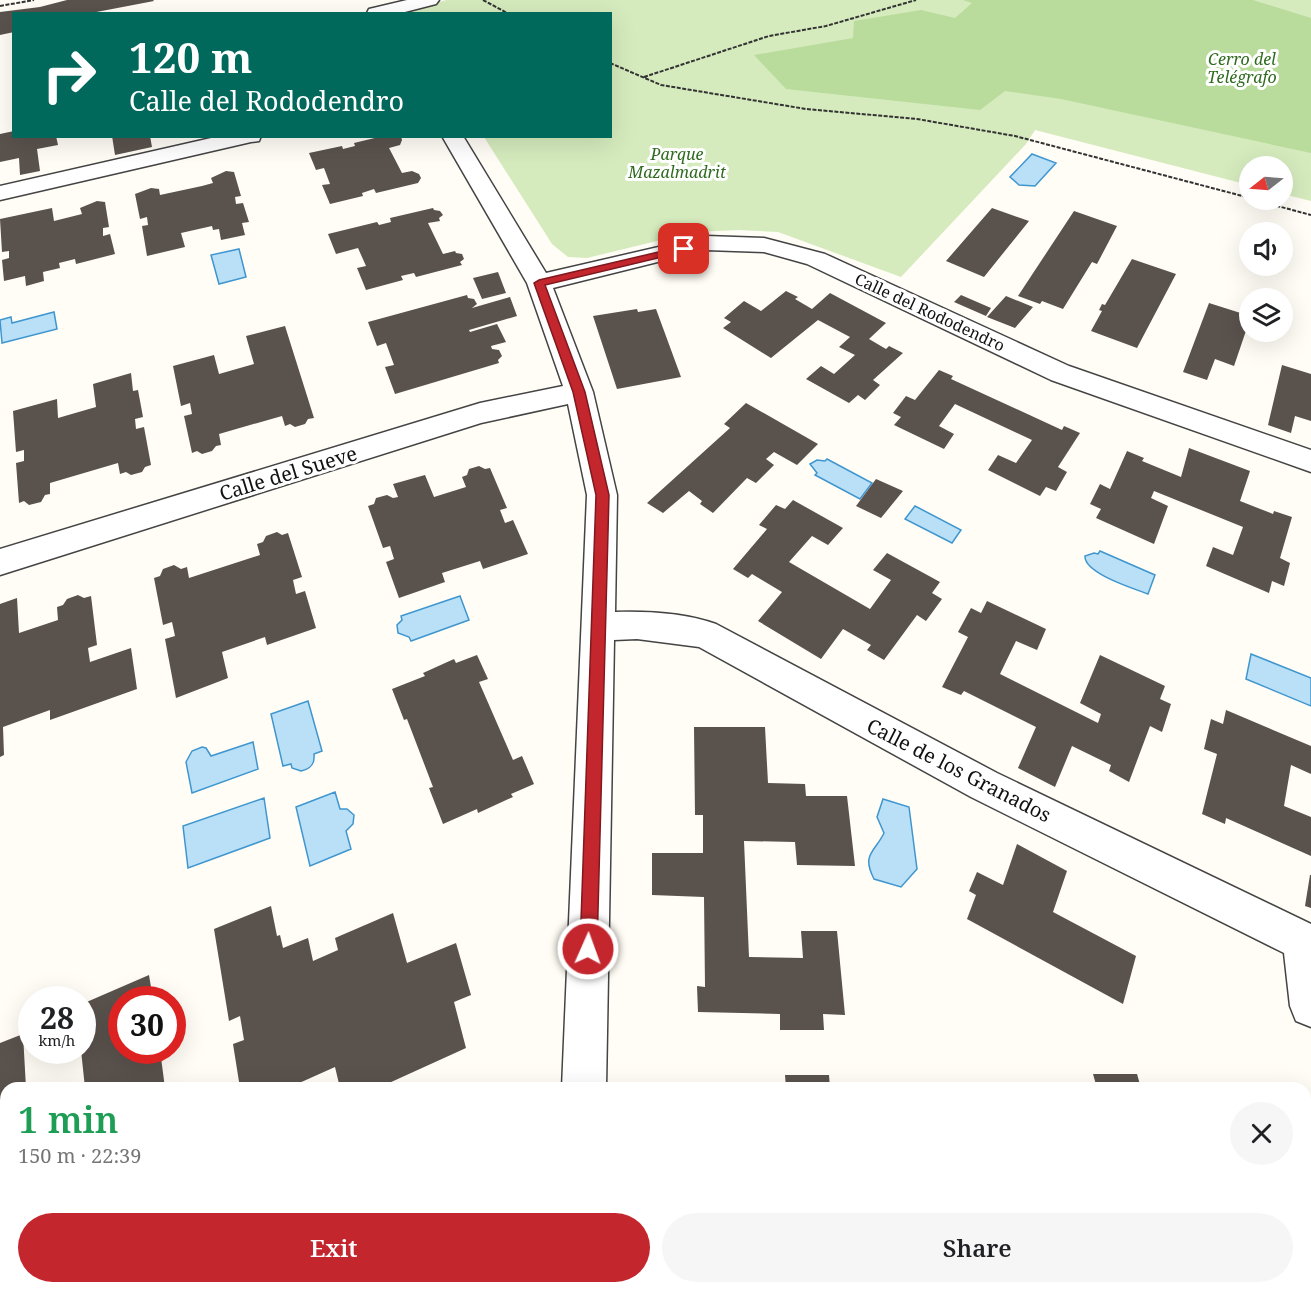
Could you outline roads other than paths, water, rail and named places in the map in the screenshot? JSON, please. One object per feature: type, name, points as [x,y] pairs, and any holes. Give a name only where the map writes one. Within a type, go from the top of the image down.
[{"type":"street","points":[[380,12],[430,0]]},
{"type":"street","points":[[0,193],[242,138]]},
{"type":"street","points":[[453,138],[539,283],[579,392],[602,495],[600,626],[584,1082]]},
{"type":"street","name":"Calle del Rododendro","points":[[539,283],[706,243],[764,245],[816,259],[1060,373],[1311,461]]},
{"type":"street","name":"Calle del Sueve","points":[[0,562],[480,413],[579,392]]},
{"type":"street","name":"Calle de los Granados","points":[[600,626],[637,625],[704,634],[984,785],[1307,943]]},
{"type":"street","points":[[1307,943],[1311,1006]]},
{"type":"water","points":[[1032,154],[1056,163],[1035,186],[1019,185],[1010,177]]},
{"type":"water","points":[[239,249],[246,277],[219,284],[211,255]]},
{"type":"water","points":[[54,312],[57,329],[2,343],[0,320],[11,317],[12,323]]},
{"type":"water","points":[[827,459],[872,483],[860,499],[815,475],[817,473],[810,464],[817,460]]},
{"type":"water","points":[[915,506],[961,530],[952,543],[905,519]]},
{"type":"water","points":[[1100,551],[1155,575],[1148,594],[1110,579],[1092,568],[1085,556],[1098,554]]},
{"type":"water","points":[[460,596],[469,620],[411,641],[409,637],[398,633],[397,625],[402,620],[401,616]]},
{"type":"water","points":[[1251,654],[1311,678],[1311,706],[1246,679]]},
{"type":"water","points":[[308,701],[322,751],[314,754],[314,761],[310,767],[301,771],[292,768],[291,764],[283,766],[271,714]]},
{"type":"water","points":[[253,742],[258,769],[192,793],[186,762],[192,751],[202,747],[206,748],[211,756]]},
{"type":"water","points":[[335,792],[340,809],[347,809],[354,815],[353,824],[346,831],[351,849],[310,866],[296,807]]},
{"type":"water","points":[[264,798],[270,838],[188,868],[183,826]]},
{"type":"water","points":[[883,799],[909,807],[917,869],[901,887],[874,879],[870,871],[869,858],[884,833],[877,817]]},
{"type":"park label","name":"Cerro del Telégrafo","points":[[1242,68]]},
{"type":"park label","name":"Parque Mazalmadrit","points":[[677,163]]}]
